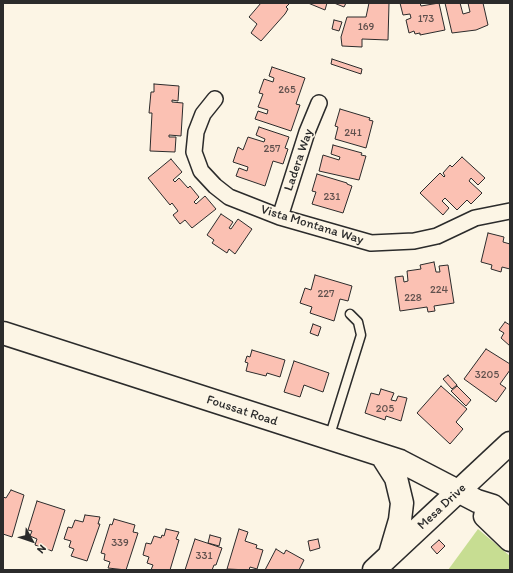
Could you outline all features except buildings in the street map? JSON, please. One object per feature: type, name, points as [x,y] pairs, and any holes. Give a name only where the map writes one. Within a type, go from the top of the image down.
[{"type":"main road","name":"Foussat Road","points":[[3,333],[400,462],[468,496],[493,506],[510,522]]},
{"type":"main road","name":"Mesa Drive","points":[[374,570],[390,555],[468,496],[510,444]]},
{"type":"main road","points":[[382,456],[396,478],[402,503],[400,520],[390,555]]},
{"type":"main road","points":[[468,496],[484,515],[510,540]]},
{"type":"street","name":"Vista Montana Way","points":[[215,99],[203,114],[196,132],[194,152],[200,171],[229,197],[280,217],[371,243],[414,241],[437,236],[475,218],[510,211]]},
{"type":"street","name":"Ladera Way","points":[[280,217],[319,103]]},
{"type":"lane","points":[[329,439],[361,335],[358,322],[350,314]]},
{"type":"green space","points":[[478,529],[510,556],[510,570],[448,570]]}]
